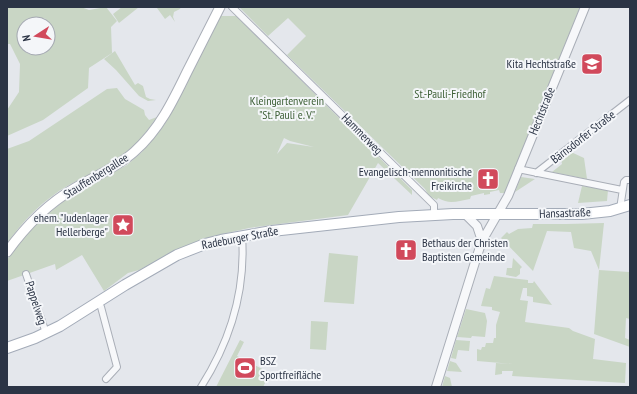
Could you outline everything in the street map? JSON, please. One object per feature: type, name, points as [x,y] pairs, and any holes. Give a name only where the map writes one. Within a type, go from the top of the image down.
[{"type":"main road","name":"Stauffenbergallee","points":[[7,252],[32,222],[50,205],[75,187],[120,163],[134,152],[148,137],[168,110],[220,7]]},
{"type":"main road","name":"Hansastraße","points":[[498,214],[582,214],[625,207]]},
{"type":"main road","name":"Radeburger Straße","points":[[7,348],[46,333],[177,255],[205,244],[242,235],[379,218],[434,214],[498,214]]},
{"type":"street","name":"Hammerweg","points":[[232,7],[434,205],[434,214]]},
{"type":"street","name":"Hechtstraße","points":[[436,387],[482,241],[508,196],[585,7]]},
{"type":"street","name":"Bärnsdorfer Straße","points":[[536,173],[630,100]]},
{"type":"street","points":[[518,169],[622,190]]},
{"type":"street","points":[[625,207],[622,190],[624,182],[626,180],[630,180]]},
{"type":"street","points":[[465,214],[478,228],[482,241]]},
{"type":"street","points":[[201,387],[209,375],[223,346],[234,318],[243,260],[242,235]]},
{"type":"street","name":"Pappelweg","points":[[26,274],[46,333]]},
{"type":"street","points":[[98,302],[117,367],[106,379]]},
{"type":"green space","points":[[7,7],[81,7],[89,10],[106,7],[117,21],[111,27],[112,53],[89,68],[88,88],[43,120],[7,136],[7,110],[19,92],[20,64],[16,56],[10,44],[7,44]]},
{"type":"green space","points":[[122,7],[139,7],[119,23],[113,14]]},
{"type":"green space","points":[[181,7],[174,12],[173,17],[175,22],[170,15],[165,19],[157,8]]},
{"type":"green space","name":"St.-Pauli-Friedhof","points":[[239,7],[580,7],[505,193],[500,193],[499,190],[490,192],[490,194],[484,195],[484,193],[471,196],[470,199],[450,202],[438,198],[437,200],[429,196],[425,189],[287,55],[306,36],[288,18],[268,36]]},
{"type":"green space","name":"Kleingartenverein \"St. Pauli e. V.\"","points":[[219,16],[236,16],[412,190],[412,195],[378,163],[348,215],[249,228],[214,236],[190,244],[139,270],[128,273],[104,291],[82,255],[56,270],[55,264],[7,281],[7,260],[17,245],[39,221],[70,196],[127,165],[142,152],[164,125]],"holes":[[[284,138],[314,147],[287,143],[277,154]]]},
{"type":"green space","points":[[115,51],[135,85],[138,83],[143,86],[146,97],[156,100],[148,101],[139,96],[104,59]]},
{"type":"green space","points":[[117,88],[125,99],[144,110],[145,115],[149,120],[157,117],[126,154],[69,185],[51,197],[34,211],[7,244],[7,149],[29,141],[107,89]]},
{"type":"green space","points":[[571,152],[584,158],[587,179],[552,172],[562,164],[561,159]]},
{"type":"green space","points":[[521,177],[535,179],[515,192]]},
{"type":"green space","points":[[582,186],[608,190],[607,201],[578,203]]},
{"type":"green space","points":[[604,223],[599,270],[591,251],[574,248],[571,232],[547,231],[533,271],[501,238],[507,232],[509,234],[518,229],[532,228],[533,224]]},
{"type":"green space","points":[[329,253],[358,256],[354,304],[324,302]]},
{"type":"green space","points":[[513,258],[522,267],[520,269],[520,274],[516,277],[506,275],[507,268],[512,268]]},
{"type":"green space","points":[[599,270],[629,272],[630,319],[626,318],[625,338],[630,340],[630,347],[594,334]]},
{"type":"green space","points":[[494,276],[528,280],[528,283],[533,283],[534,281],[552,305],[533,302],[533,297],[527,296],[527,288],[523,288],[520,300],[528,301],[525,322],[569,328],[573,331],[595,339],[593,359],[626,363],[625,383],[512,376],[513,371],[502,371],[502,374],[495,375],[496,363],[513,364],[477,361],[477,349],[481,350],[482,347],[485,347],[486,343],[493,343],[494,338],[496,338],[496,325],[500,312],[492,310],[492,307],[481,306],[486,288],[490,289]]},
{"type":"green space","points":[[466,309],[485,313],[487,321],[485,337],[457,337]]},
{"type":"green space","points":[[311,321],[328,322],[326,350],[310,349]]},
{"type":"green space","name":"BSZ Sportfreifläche","points":[[240,340],[244,342],[237,356],[270,373],[263,387],[216,387]]},
{"type":"green space","points":[[456,340],[470,341],[469,351],[458,350],[456,359],[451,358]]},
{"type":"green space","points":[[450,361],[456,363],[462,372],[447,371]]},
{"type":"green space","points":[[445,376],[450,378],[452,387],[442,387]]},
{"type":"place","name":"Kita Hechtstraße","points":[[592,64]]},
{"type":"place","name":"Evangelisch-mennonitische Freikirche","points":[[488,179]]},
{"type":"place","name":"ehem. \"Judenlager Hellerberge\"","points":[[123,225]]},
{"type":"place","name":"Bethaus der Christen Baptisten Gemeinde","points":[[406,250]]},
{"type":"place","name":"BSZ Sportfreifläche","points":[[245,368]]}]
